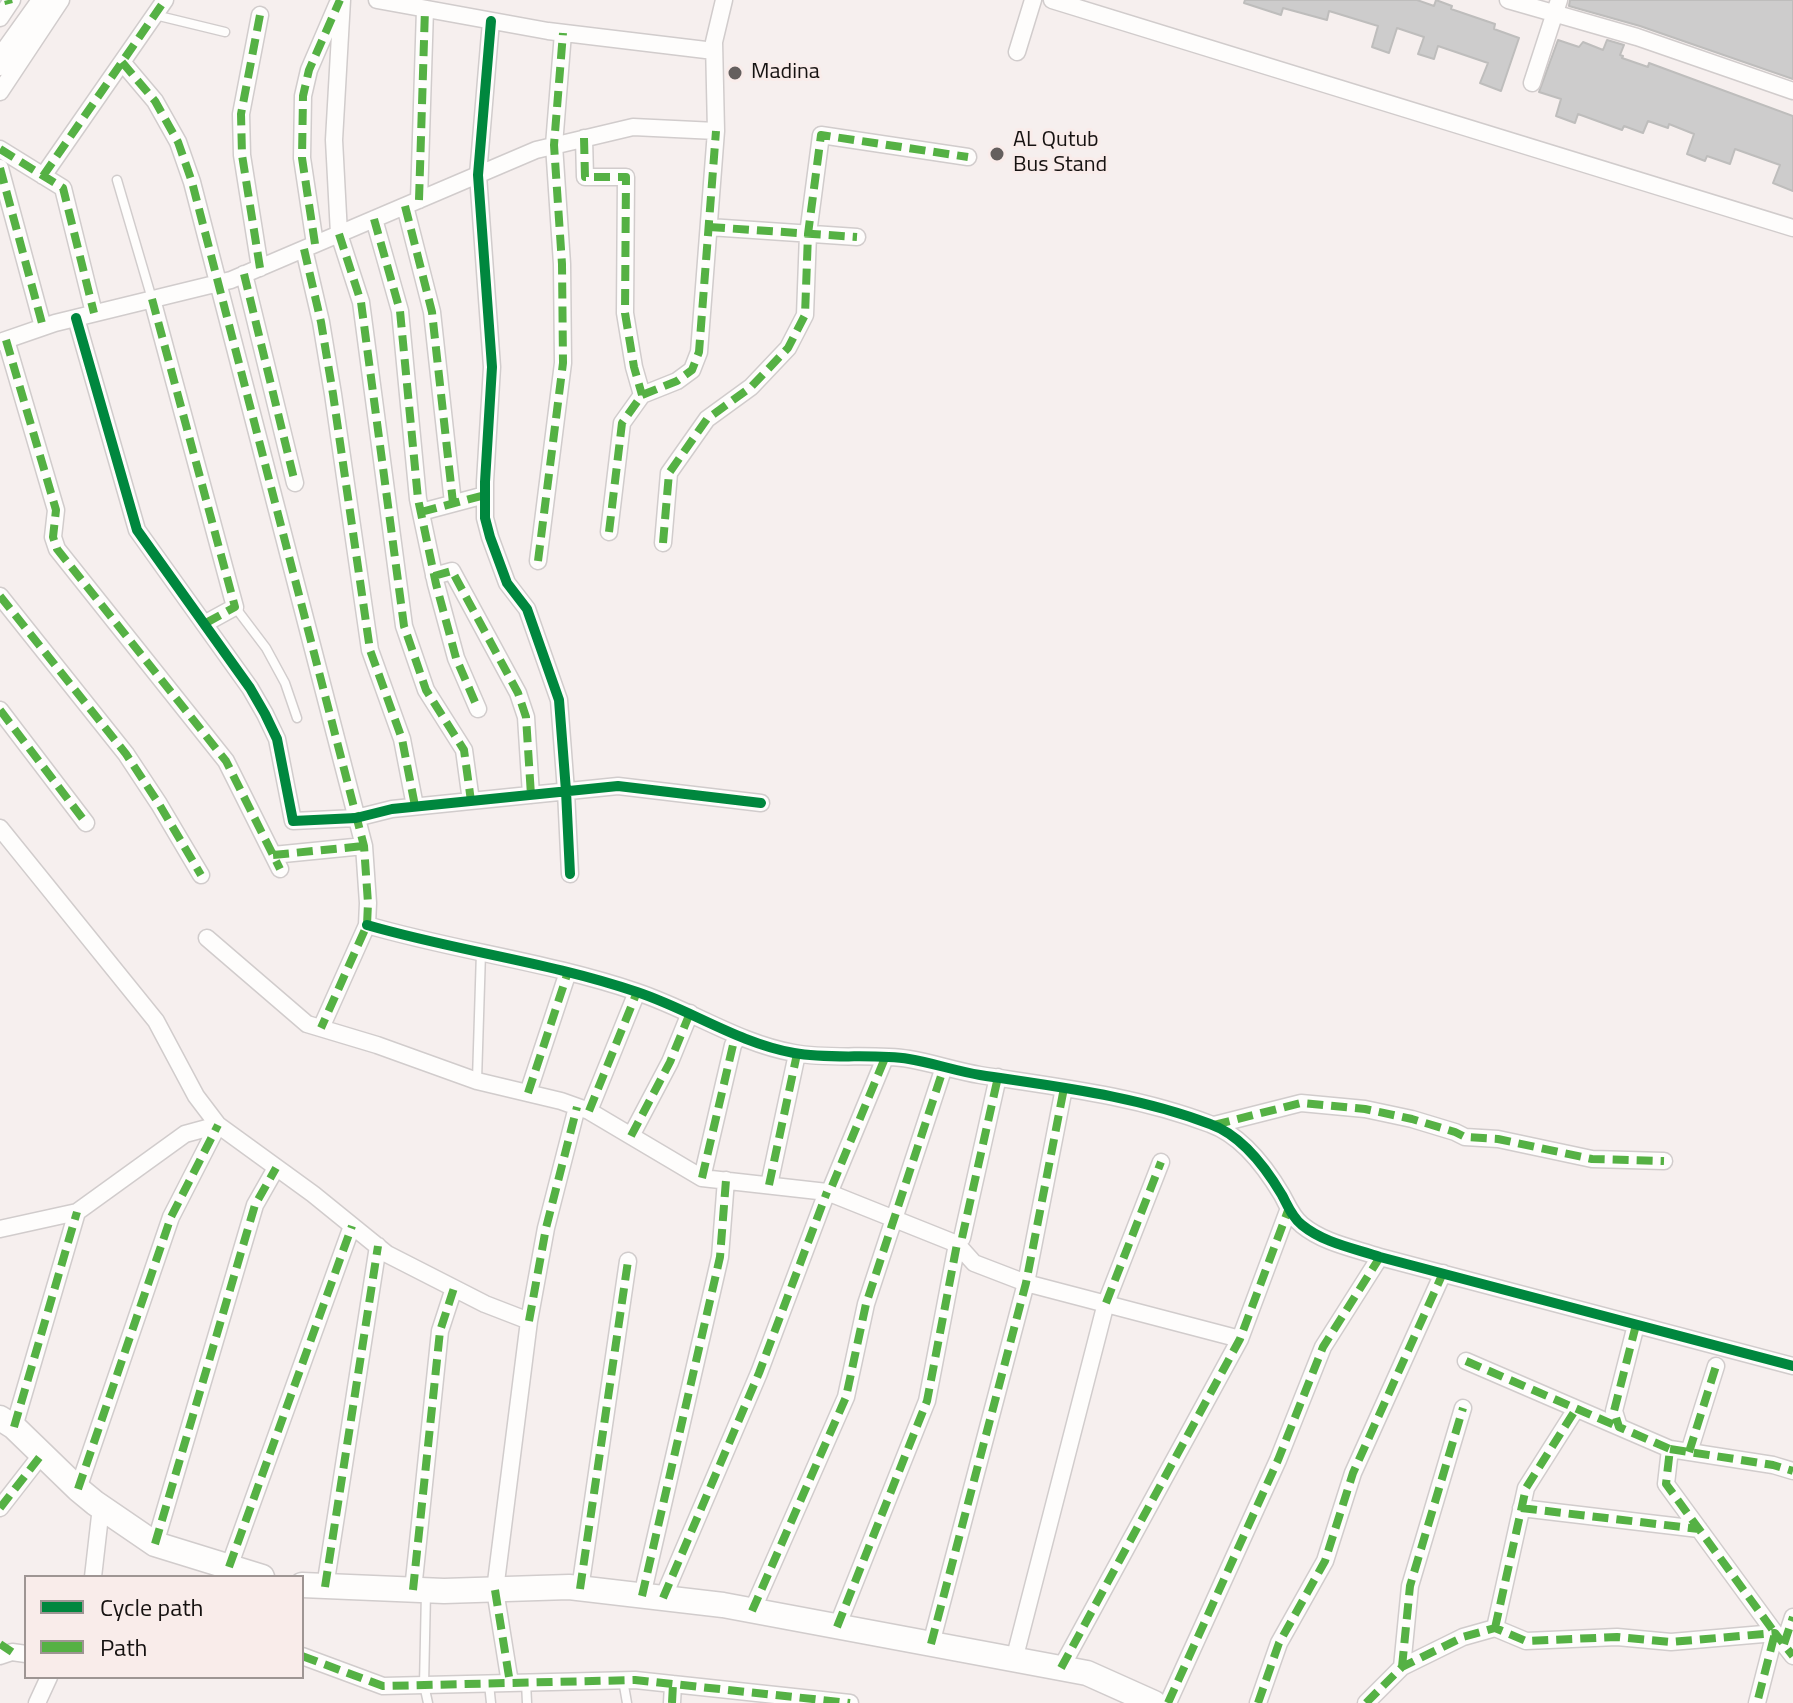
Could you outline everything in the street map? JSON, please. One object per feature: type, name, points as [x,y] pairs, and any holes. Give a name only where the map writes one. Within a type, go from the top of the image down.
[{"type":"street","points":[[0,63],[45,0]]},
{"type":"street","points":[[0,92],[61,0]]},
{"type":"street","points":[[43,176],[165,0]]},
{"type":"street","points":[[341,0],[334,140],[339,234],[361,302],[404,626],[426,690],[464,750],[471,801]]},
{"type":"street","points":[[341,0],[309,70],[303,96],[302,158],[309,246],[370,650],[402,739],[415,806]]},
{"type":"street","points":[[377,0],[563,33],[714,51]]},
{"type":"street","points":[[609,532],[622,423],[642,395],[677,381],[692,370],[699,352],[716,131],[714,42],[724,0]]},
{"type":"street","points":[[1017,52],[1033,0]]},
{"type":"street","points":[[1052,0],[1793,228]]},
{"type":"street","points":[[1508,0],[1557,7],[1793,91]]},
{"type":"street","points":[[0,35],[11,4]]},
{"type":"street","points":[[1532,83],[1557,7]]},
{"type":"street","points":[[425,9],[412,203],[432,312],[453,503]]},
{"type":"street","points":[[260,15],[241,114],[242,155],[252,271],[295,483]]},
{"type":"street","points":[[491,21],[478,175],[492,367],[485,518],[507,583],[527,609],[559,700],[570,874]]},
{"type":"street","points":[[538,561],[563,363],[562,264],[554,145],[563,33]]},
{"type":"street","points":[[122,62],[155,101],[178,142],[192,182],[364,846],[367,925],[321,1028]]},
{"type":"street","points":[[364,846],[276,862],[226,761],[57,549],[53,537],[56,510],[3,341],[94,313],[219,283],[536,150],[633,127],[716,131]]},
{"type":"street","points":[[663,543],[669,473],[707,419],[751,387],[788,348],[805,315],[808,234],[821,135],[968,157]]},
{"type":"street","points":[[584,138],[585,177],[626,177],[625,313],[642,395]]},
{"type":"street","points":[[0,149],[63,188],[94,313]]},
{"type":"street","points":[[0,168],[43,327]]},
{"type":"street","points":[[374,219],[400,311],[421,512],[434,576],[456,658],[478,709]]},
{"type":"street","points":[[709,227],[857,237]]},
{"type":"street","points":[[152,299],[235,607],[204,624]]},
{"type":"street","points":[[76,318],[137,530],[250,688],[265,714],[277,739],[293,821],[356,818],[415,806],[618,786],[761,803]]},
{"type":"street","points":[[421,512],[485,495]]},
{"type":"street","points":[[434,576],[452,571],[518,693],[526,717],[531,795]]},
{"type":"street","points":[[0,596],[126,754],[201,875]]},
{"type":"street","points":[[0,710],[86,823]]},
{"type":"street","points":[[0,828],[156,1021],[196,1096],[218,1125],[387,1254],[485,1304],[529,1321]]},
{"type":"street","points":[[367,925],[568,972],[637,992],[738,1037],[797,1054],[908,1059],[1134,1100],[1214,1125],[1241,1142],[1263,1168],[1300,1223],[1321,1238],[1380,1257],[1793,1366]]},
{"type":"street","points":[[207,938],[307,1024],[477,1081],[583,1109],[702,1178],[830,1189],[894,1220],[960,1241],[974,1263],[1026,1283],[1240,1339]]},
{"type":"street","points":[[528,1093],[568,972]]},
{"type":"street","points":[[518,1682],[495,1590],[529,1321],[546,1228],[583,1109],[637,992]]},
{"type":"street","points":[[631,1136],[670,1062],[690,1013]]},
{"type":"street","points":[[702,1178],[733,1045],[738,1037]]},
{"type":"street","points":[[769,1185],[797,1054]]},
{"type":"street","points":[[652,1597],[759,1373],[830,1189],[885,1058]]},
{"type":"street","points":[[752,1611],[846,1397],[866,1304],[944,1067]]},
{"type":"street","points":[[837,1627],[927,1401],[998,1077]]},
{"type":"street","points":[[931,1644],[1026,1283],[1064,1088]]},
{"type":"street","points":[[1214,1125],[1301,1103],[1365,1109],[1412,1119],[1465,1137],[1498,1139],[1592,1159],[1664,1161]]},
{"type":"street","points":[[0,1229],[77,1212],[185,1134],[218,1125]]},
{"type":"street","points":[[78,1489],[171,1217],[218,1125]]},
{"type":"street","points":[[1014,1660],[1106,1303],[1161,1162]]},
{"type":"street","points":[[155,1544],[255,1205],[276,1168]]},
{"type":"street","points":[[652,1597],[720,1257],[726,1180]]},
{"type":"street","points":[[1061,1668],[1240,1339],[1289,1208]]},
{"type":"street","points":[[77,1212],[7,1422],[78,1489],[155,1544],[255,1575]]},
{"type":"street","points":[[229,1567],[352,1226]]},
{"type":"street","points":[[378,1246],[313,1586],[420,1590],[569,1587],[652,1597],[752,1611],[1087,1673],[1154,1703]]},
{"type":"street","points":[[1168,1703],[1278,1460],[1323,1347],[1380,1257]]},
{"type":"street","points":[[580,1589],[628,1261]]},
{"type":"street","points":[[1258,1703],[1279,1643],[1325,1561],[1353,1473],[1443,1273]]},
{"type":"street","points":[[420,1590],[440,1331],[454,1288]]},
{"type":"street","points":[[1619,1427],[1614,1411],[1636,1325]]},
{"type":"street","points":[[1466,1361],[1670,1449],[1793,1471]]},
{"type":"street","points":[[1689,1452],[1716,1366]]},
{"type":"street","points":[[1402,1667],[1410,1586],[1463,1408]]},
{"type":"street","points":[[1495,1628],[1526,1488],[1576,1409]]},
{"type":"street","points":[[1670,1449],[1666,1484],[1784,1644]]},
{"type":"street","points":[[0,1508],[42,1454]]},
{"type":"street","points":[[93,1575],[101,1507]]},
{"type":"street","points":[[1521,1508],[1699,1529]]},
{"type":"street","points":[[1757,1703],[1793,1617]]},
{"type":"street","points":[[1366,1703],[1402,1667],[1463,1637],[1495,1628],[1526,1641],[1617,1637],[1671,1642],[1784,1644]]},
{"type":"street","points":[[304,1657],[383,1695],[424,1685],[623,1680],[673,1684],[734,1697],[850,1703]]},
{"type":"street","points":[[37,1703],[48,1679]]},
{"type":"street","points":[[672,1703],[673,1684]]},
{"type":"lane","points":[[155,15],[225,32]]},
{"type":"lane","points":[[117,180],[152,299]]},
{"type":"lane","points":[[235,607],[266,648],[285,683],[297,718]]},
{"type":"lane","points":[[477,1081],[481,952]]},
{"type":"lane","points":[[420,1590],[424,1685],[428,1703]]},
{"type":"lane","points":[[623,1680],[627,1703]]},
{"type":"lane","points":[[518,1682],[527,1703]]},
{"type":"lane","points":[[488,1683],[491,1703]]},
{"type":"building","points":[[1245,0],[1417,0],[1434,6],[1436,0],[1452,6],[1451,9],[1495,24],[1494,29],[1519,38],[1501,91],[1480,83],[1488,63],[1438,46],[1434,59],[1418,54],[1424,37],[1397,28],[1389,53],[1372,47],[1378,26],[1329,11],[1327,20],[1283,8],[1281,15],[1244,3]]},
{"type":"building","points":[[1570,0],[1793,0],[1793,79],[1640,26],[1569,6]]},
{"type":"building","points":[[1558,40],[1579,47],[1583,42],[1603,50],[1607,40],[1624,45],[1620,55],[1622,58],[1648,67],[1649,63],[1793,116],[1793,191],[1773,183],[1780,165],[1735,149],[1730,164],[1707,156],[1705,161],[1687,154],[1694,134],[1669,124],[1668,128],[1648,121],[1643,133],[1624,126],[1622,130],[1578,114],[1575,123],[1556,116],[1561,99],[1539,92]]},
{"type":"marked path","points":[[8,0],[9,4]]},
{"type":"marked path","points":[[43,176],[165,0]]},
{"type":"marked path","points":[[315,244],[302,158],[303,96],[309,70],[340,0]]},
{"type":"marked path","points":[[419,200],[425,9]]},
{"type":"marked path","points":[[260,15],[241,114],[242,155],[260,268]]},
{"type":"marked path","points":[[538,561],[563,363],[562,264],[554,145],[563,33]]},
{"type":"marked path","points":[[122,62],[155,101],[178,142],[192,182],[364,846],[367,925],[321,1028]]},
{"type":"marked path","points":[[609,532],[622,423],[642,395],[677,381],[692,370],[699,352],[716,131]]},
{"type":"marked path","points":[[663,543],[669,473],[707,419],[751,387],[788,348],[805,315],[808,234],[821,135],[968,157]]},
{"type":"marked path","points":[[584,138],[585,177],[626,177],[625,313],[642,395]]},
{"type":"marked path","points":[[0,149],[63,188],[94,313]]},
{"type":"marked path","points":[[0,168],[43,327]]},
{"type":"marked path","points":[[405,206],[432,312],[453,503]]},
{"type":"marked path","points":[[374,219],[400,311],[418,499],[436,584],[456,658],[478,709]]},
{"type":"marked path","points":[[709,227],[857,237]]},
{"type":"marked path","points":[[339,234],[361,302],[404,626],[426,690],[464,750],[471,801]]},
{"type":"marked path","points":[[304,249],[333,394],[370,650],[402,739],[415,806]]},
{"type":"marked path","points":[[244,274],[295,483]]},
{"type":"marked path","points":[[152,299],[235,607],[204,624]]},
{"type":"marked path","points":[[6,340],[56,510],[53,537],[57,549],[226,761],[280,869]]},
{"type":"marked path","points":[[421,512],[485,495]]},
{"type":"marked path","points":[[434,576],[452,571],[518,693],[526,717],[531,795]]},
{"type":"marked path","points":[[0,596],[126,754],[201,875]]},
{"type":"marked path","points":[[0,710],[86,823]]},
{"type":"marked path","points":[[273,855],[364,846]]},
{"type":"marked path","points":[[528,1093],[568,972]]},
{"type":"marked path","points":[[589,1111],[637,992]]},
{"type":"marked path","points":[[631,1136],[670,1062],[690,1013]]},
{"type":"marked path","points":[[702,1178],[733,1045],[738,1037]]},
{"type":"marked path","points":[[769,1185],[797,1054]]},
{"type":"marked path","points":[[832,1186],[885,1058]]},
{"type":"marked path","points":[[752,1611],[846,1397],[866,1304],[944,1067]]},
{"type":"marked path","points":[[962,1238],[998,1077]]},
{"type":"marked path","points":[[931,1644],[1026,1283],[1064,1088]]},
{"type":"marked path","points":[[1214,1125],[1301,1103],[1365,1109],[1412,1119],[1465,1137],[1498,1139],[1592,1159],[1664,1161]]},
{"type":"marked path","points":[[529,1321],[546,1228],[577,1107]]},
{"type":"marked path","points":[[78,1489],[171,1217],[218,1125]]},
{"type":"marked path","points":[[1106,1303],[1161,1162]]},
{"type":"marked path","points":[[155,1544],[255,1205],[276,1168]]},
{"type":"marked path","points":[[642,1596],[720,1257],[726,1180]]},
{"type":"marked path","points":[[663,1598],[759,1373],[827,1192]]},
{"type":"marked path","points":[[1061,1668],[1240,1339],[1289,1208]]},
{"type":"marked path","points":[[14,1427],[77,1212]]},
{"type":"marked path","points":[[229,1567],[352,1226]]},
{"type":"marked path","points":[[837,1627],[927,1401],[957,1244]]},
{"type":"marked path","points":[[325,1587],[378,1246]]},
{"type":"marked path","points":[[1168,1703],[1278,1460],[1323,1347],[1380,1257]]},
{"type":"marked path","points":[[580,1589],[628,1261]]},
{"type":"marked path","points":[[1258,1703],[1279,1643],[1325,1561],[1353,1473],[1443,1273]]},
{"type":"marked path","points":[[413,1590],[440,1331],[454,1288]]},
{"type":"marked path","points":[[1636,1325],[1614,1411],[1619,1427],[1670,1449],[1666,1484],[1775,1633],[1757,1703]]},
{"type":"marked path","points":[[1466,1361],[1619,1427]]},
{"type":"marked path","points":[[1689,1452],[1716,1366]]},
{"type":"marked path","points":[[1402,1667],[1410,1586],[1463,1408]]},
{"type":"marked path","points":[[1495,1628],[1526,1488],[1576,1409]]},
{"type":"marked path","points":[[1670,1449],[1793,1471]]},
{"type":"marked path","points":[[0,1508],[42,1454]]},
{"type":"marked path","points":[[1521,1508],[1699,1529]]},
{"type":"marked path","points":[[495,1590],[510,1683]]},
{"type":"marked path","points":[[1784,1644],[1793,1617]]},
{"type":"marked path","points":[[1366,1703],[1402,1667],[1463,1637],[1495,1628],[1526,1641],[1617,1637],[1671,1642],[1775,1633],[1793,1656]]},
{"type":"marked path","points":[[0,1644],[12,1652]]},
{"type":"marked path","points":[[304,1657],[383,1686],[635,1680],[850,1703]]},
{"type":"marked path","points":[[672,1703],[673,1684]]},
{"type":"cycle path","points":[[491,21],[478,175],[492,367],[485,518],[507,583],[527,609],[559,700],[570,874]]},
{"type":"cycle path","points":[[76,318],[137,530],[250,688],[265,714],[277,739],[293,821],[356,818],[392,809],[618,786],[761,803]]},
{"type":"cycle path","points":[[367,925],[604,982],[657,999],[753,1042],[794,1053],[909,1059],[980,1075],[1097,1094],[1182,1114],[1221,1129],[1242,1144],[1268,1174],[1299,1222],[1329,1241],[1793,1366]]},
{"type":"place","name":"Madina","points":[[735,73]]},
{"type":"place","name":"AL Qutub Bus Stand","points":[[997,154]]}]
